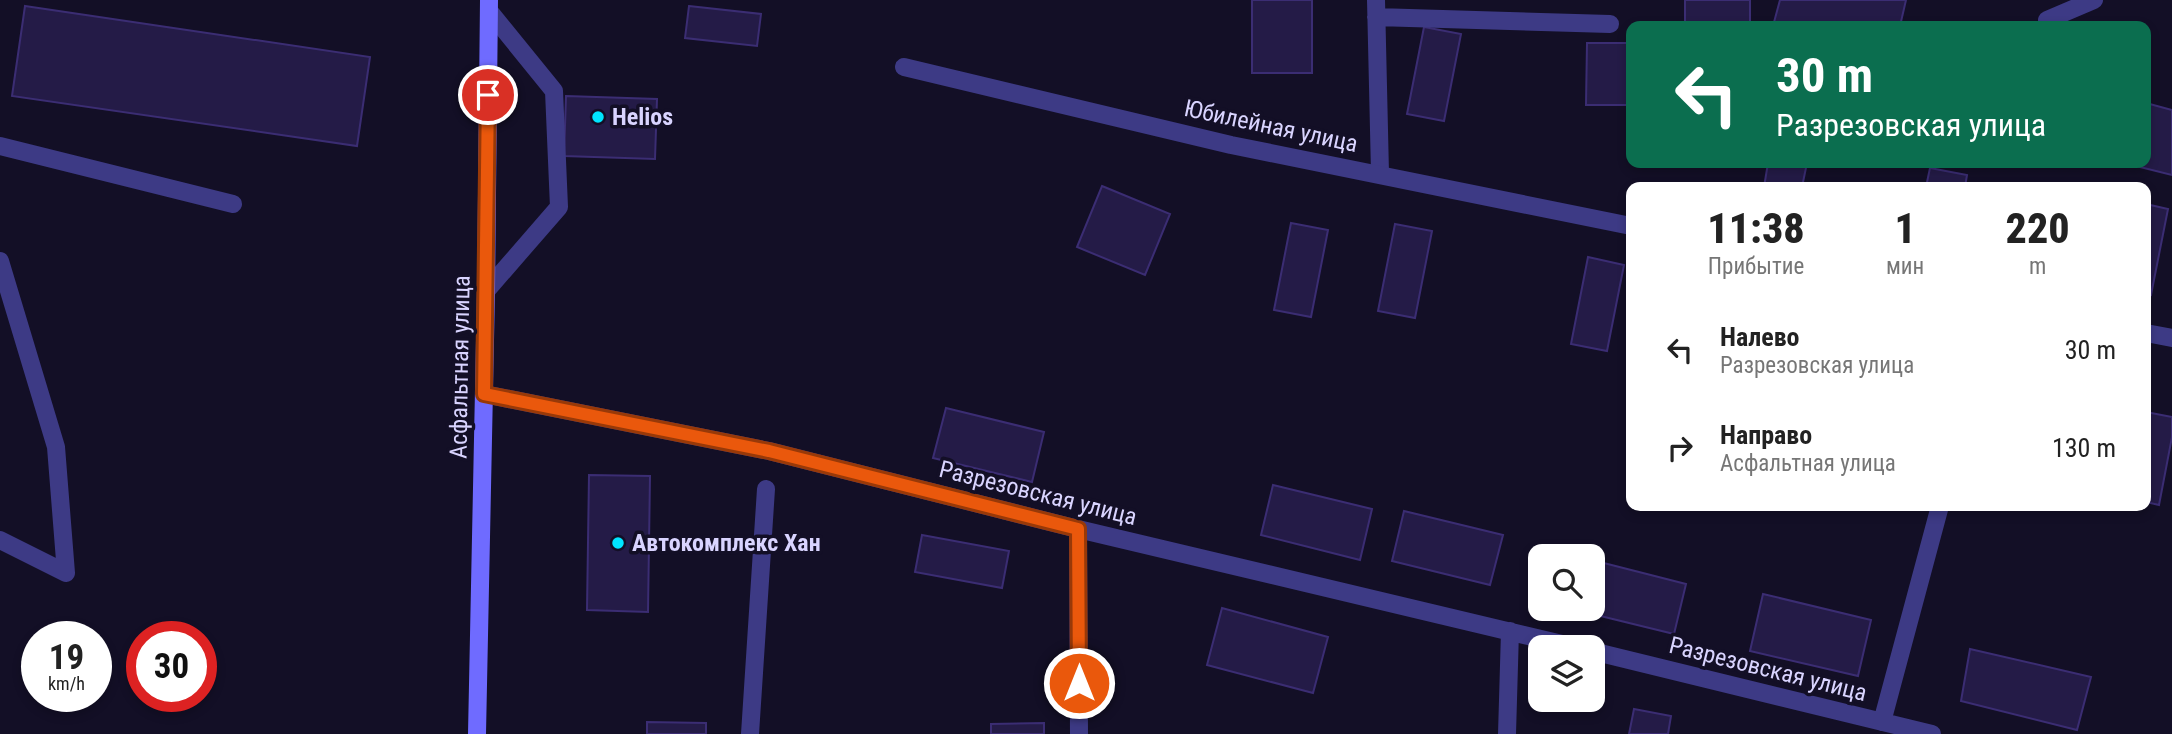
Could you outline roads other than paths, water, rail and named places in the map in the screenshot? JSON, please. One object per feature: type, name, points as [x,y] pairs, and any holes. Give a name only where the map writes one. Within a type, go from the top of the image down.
[{"type":"main road","name":"Асфальтная улица","points":[[477,734],[489,6]]},
{"type":"street","points":[[2047,20],[2094,0]]},
{"type":"street","points":[[486,291],[559,207],[554,91],[489,6]]},
{"type":"street","points":[[1380,173],[1376,8],[1610,24]]},
{"type":"street","name":"Юбилейная улица","points":[[904,67],[1231,145],[1380,173],[1626,225]]},
{"type":"street","points":[[0,146],[233,204]]},
{"type":"street","points":[[0,261],[56,447],[66,573],[0,540]]},
{"type":"street","points":[[2151,333],[2172,338]]},
{"type":"street","name":"Разрезовская улица","points":[[484,394],[769,451],[1078,529],[1528,636]]},
{"type":"street","points":[[750,734],[766,489]]},
{"type":"street","points":[[1882,722],[1939,511]]},
{"type":"street","points":[[1078,529],[1079,734]]},
{"type":"street","points":[[1507,734],[1510,631]]},
{"type":"street","name":"Разрезовская улица","points":[[1605,654],[1932,734]]},
{"type":"place","name":"Helios","points":[[598,117]]},
{"type":"place","name":"Автокомплекс Хан","points":[[618,543]]}]
